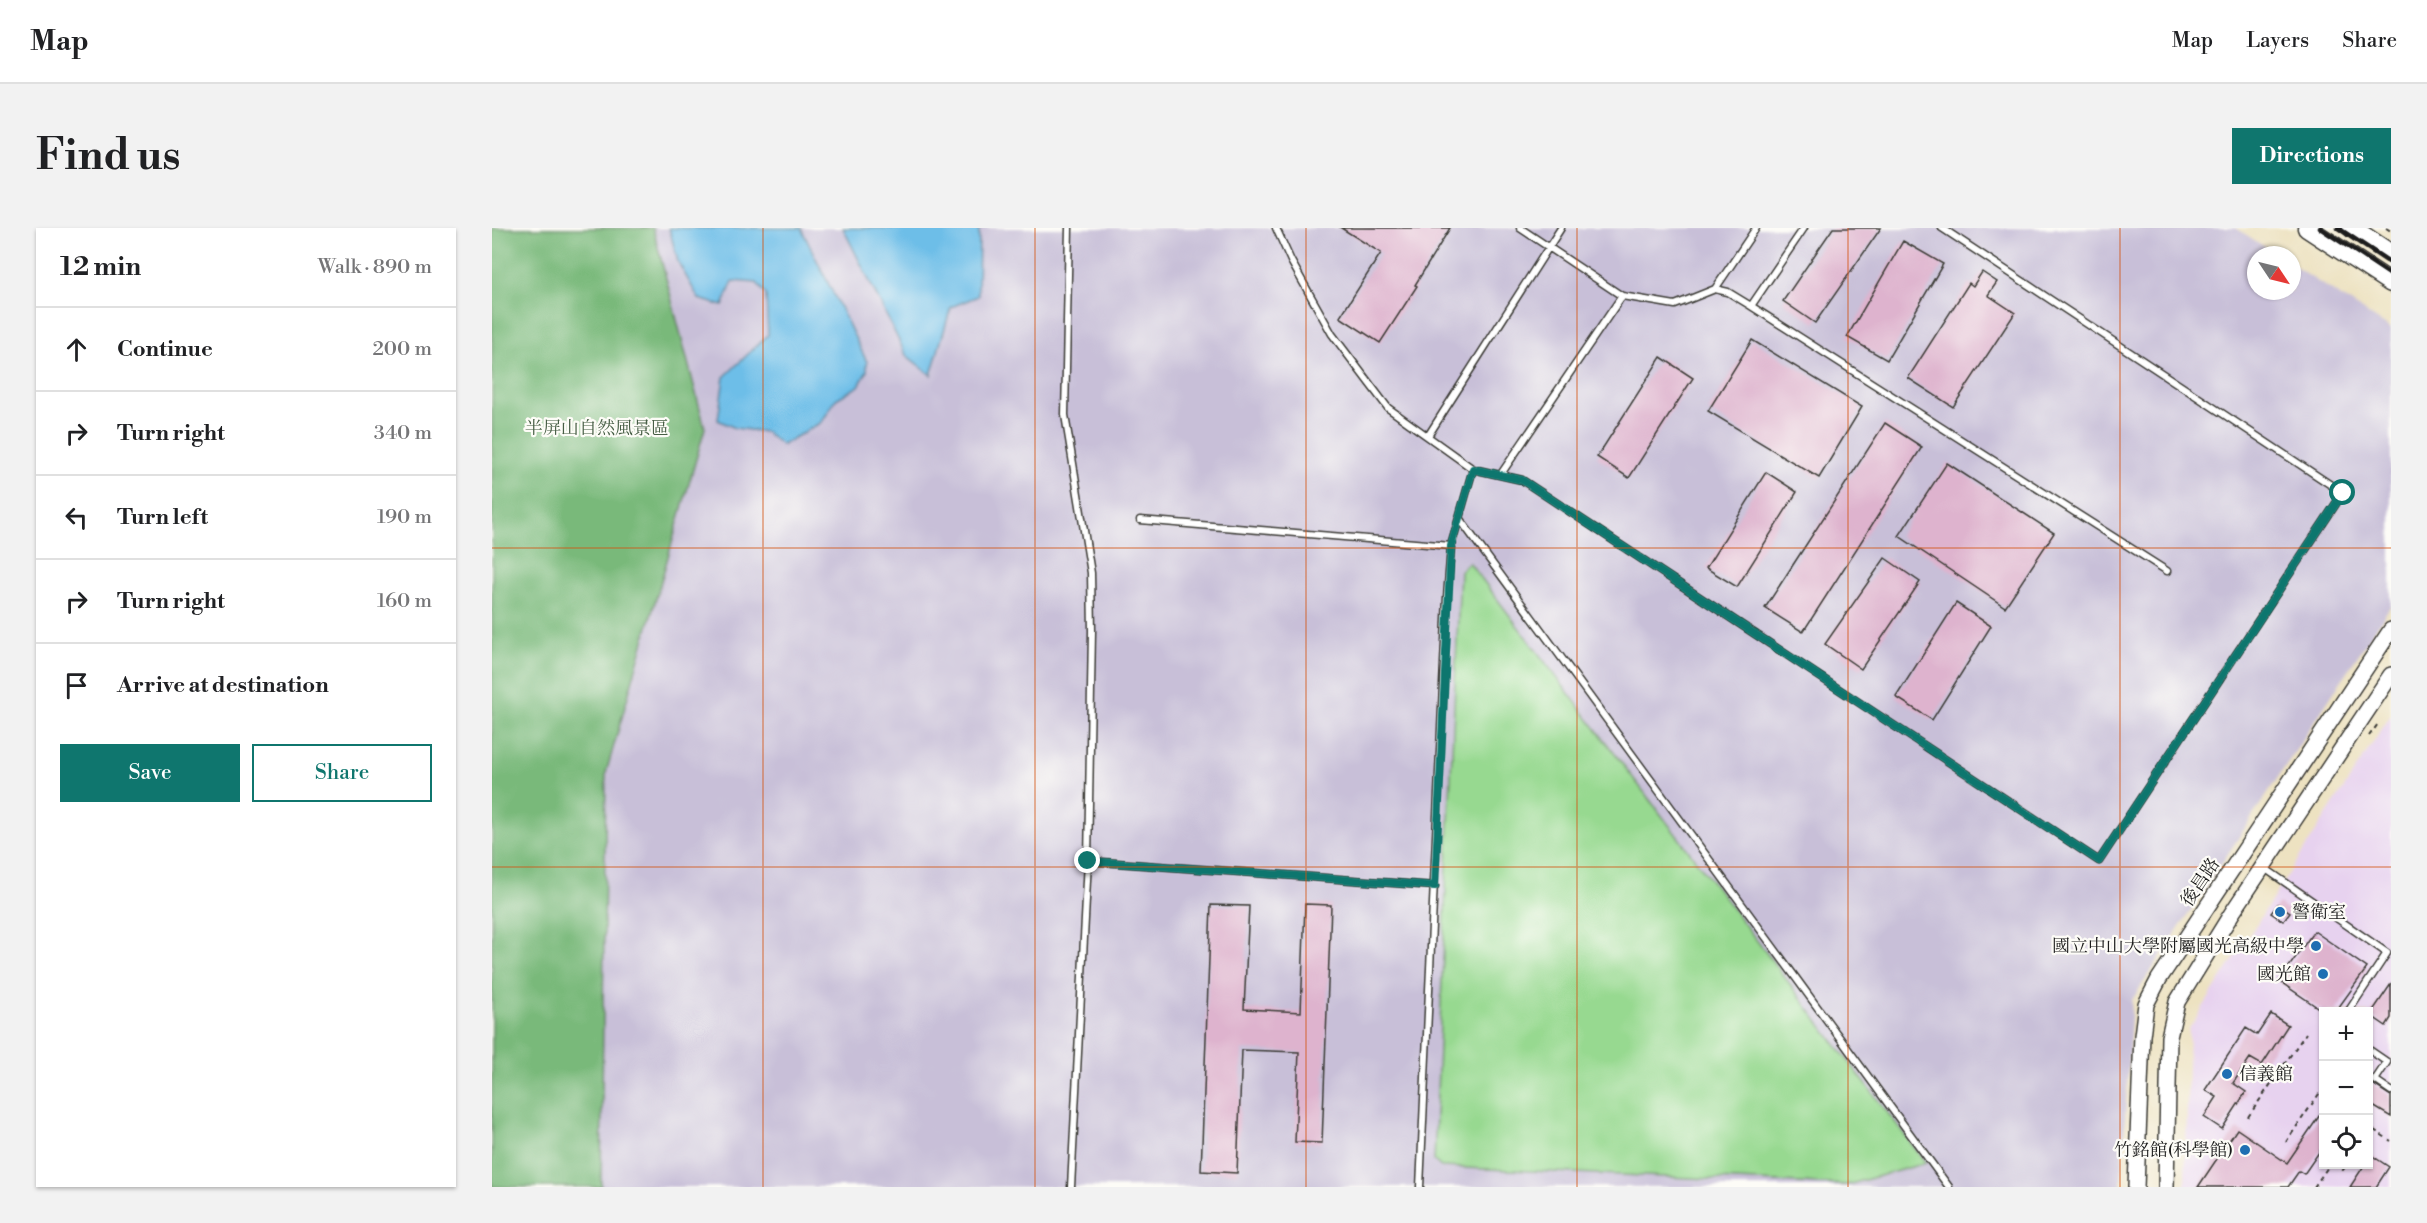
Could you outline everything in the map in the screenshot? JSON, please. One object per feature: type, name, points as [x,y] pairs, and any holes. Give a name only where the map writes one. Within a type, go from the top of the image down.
[{"type":"main road","points":[[2307,228],[2391,283]]},
{"type":"main road","points":[[2352,228],[2391,254]]},
{"type":"street","name":"後昌路","points":[[2136,1187],[2142,1036],[2146,1004],[2159,979],[2391,630]]},
{"type":"street","points":[[2166,1187],[2169,1037],[2177,1002],[2194,971],[2391,675]]},
{"type":"lane","points":[[1069,228],[1065,415],[1091,573],[1088,861],[1071,1187]]},
{"type":"lane","points":[[1275,228],[1290,261],[1332,334],[1388,408],[1473,469],[1522,480],[2099,861],[2343,493],[1942,228]]},
{"type":"lane","points":[[1520,228],[1622,296],[1676,305],[1715,289],[1756,228]]},
{"type":"lane","points":[[1428,436],[1561,228]]},
{"type":"lane","points":[[1751,306],[1804,228]]},
{"type":"lane","points":[[1715,289],[1728,292],[1751,306],[2167,571]]},
{"type":"lane","points":[[1501,474],[1622,296]]},
{"type":"lane","points":[[1420,1187],[1451,546],[1473,469]]},
{"type":"lane","points":[[1459,518],[1949,1187]]},
{"type":"lane","points":[[1140,520],[1451,546]]},
{"type":"lane","points":[[1088,861],[1435,886]]},
{"type":"lane","points":[[2263,866],[2387,953],[2351,1007]]},
{"type":"lane","points":[[2373,1052],[2387,1062],[2375,1080],[2391,1091]]},
{"type":"path","points":[[2386,228],[2391,231]]},
{"type":"path","points":[[2248,1118],[2306,1033]]},
{"type":"path","points":[[2286,1142],[2319,1094]]},
{"type":"path","points":[[2373,1131],[2391,1141]]},
{"type":"path","points":[[2314,1187],[2327,1169]]},
{"type":"shaded area","points":[[653,228],[2236,228],[2263,246],[2247,246],[2247,300],[2301,300],[2301,271],[2391,329],[2391,605],[2132,1000],[2121,1187],[601,1187],[606,773],[705,428]]},
{"type":"shaded area","name":"國立中山大學附屬國光高級中學","points":[[2391,715],[2391,1187],[2185,1187],[2189,1029]]},
{"type":"green space","name":"半屏山自然風景區","points":[[492,228],[653,228],[705,428],[606,773],[601,1187],[492,1187]]},
{"type":"green space","points":[[1469,562],[1926,1163],[1847,1185],[1441,1167],[1434,1161],[1460,571]]},
{"type":"water","points":[[669,228],[801,228],[867,362],[867,371],[859,386],[836,399],[822,422],[782,445],[765,432],[735,428],[718,420],[724,377],[768,335],[766,295],[757,283],[733,281],[723,306],[699,299],[678,262]]},
{"type":"water","points":[[843,228],[979,228],[978,296],[951,307],[931,375],[906,355]]},
{"type":"building","points":[[1341,228],[1450,228],[1415,285],[1417,286],[1380,343],[1340,317],[1381,253]]},
{"type":"building","points":[[1833,228],[1881,228],[1815,323],[1783,301]]},
{"type":"building","points":[[1903,241],[1943,264],[1887,360],[1847,337]]},
{"type":"building","points":[[1982,272],[1997,282],[1988,295],[2015,313],[1953,407],[1908,378],[1969,283],[1973,286]]},
{"type":"building","points":[[1752,340],[1862,407],[1819,478],[1708,411]]},
{"type":"building","points":[[1661,357],[1693,378],[1629,478],[1597,457]]},
{"type":"building","points":[[1885,423],[1922,447],[1803,632],[1765,608]]},
{"type":"building","points":[[1947,463],[2054,533],[2005,607],[1899,536]]},
{"type":"building","points":[[1766,472],[1797,492],[1737,587],[1706,568]]},
{"type":"building","points":[[1885,558],[1920,582],[1861,669],[1825,644]]},
{"type":"building","points":[[1956,603],[1991,626],[1932,720],[1896,697]]},
{"type":"building","points":[[1305,904],[1331,905],[1322,1143],[1295,1142],[1299,1052],[1242,1050],[1237,1173],[1201,1171],[1211,905],[1249,906],[1244,1009],[1301,1012]]},
{"type":"building","name":"警衛室","points":[[2278,904],[2290,912],[2283,921],[2271,913]]},
{"type":"building","name":"國光館","points":[[2314,931],[2367,968],[2339,1007],[2319,1008],[2279,981]]},
{"type":"building","points":[[2391,984],[2391,1018],[2386,1026],[2373,1017],[2373,1011]]},
{"type":"building","name":"信義館","points":[[2271,1014],[2288,1025],[2262,1065],[2250,1058],[2233,1083],[2246,1092],[2222,1129],[2204,1117],[2217,1097],[2205,1090],[2246,1028],[2257,1035]]},
{"type":"building","points":[[2373,1084],[2391,1096],[2391,1117],[2373,1106]]},
{"type":"building","name":"竹銘館(科學館)","points":[[2319,1116],[2319,1152],[2304,1174],[2299,1171],[2288,1187],[2198,1187],[2237,1129],[2287,1163]]},
{"type":"building","points":[[2373,1156],[2389,1167],[2376,1187],[2350,1187],[2362,1169],[2373,1169]]},
{"type":"railway","points":[[2320,228],[2391,275]]},
{"type":"railway","points":[[2338,228],[2391,263]]},
{"type":"place","name":"警衛室","points":[[2280,912]]},
{"type":"place","name":"國立中山大學附屬國光高級中學","points":[[2316,946]]},
{"type":"place","name":"國光館","points":[[2323,974]]},
{"type":"place","name":"信義館","points":[[2227,1074]]},
{"type":"place","name":"竹銘館(科學館)","points":[[2245,1150]]},
{"type":"route","points":[[1088,861],[1435,886],[1451,546],[1473,469],[1522,480],[2099,861],[2343,493]]}]
